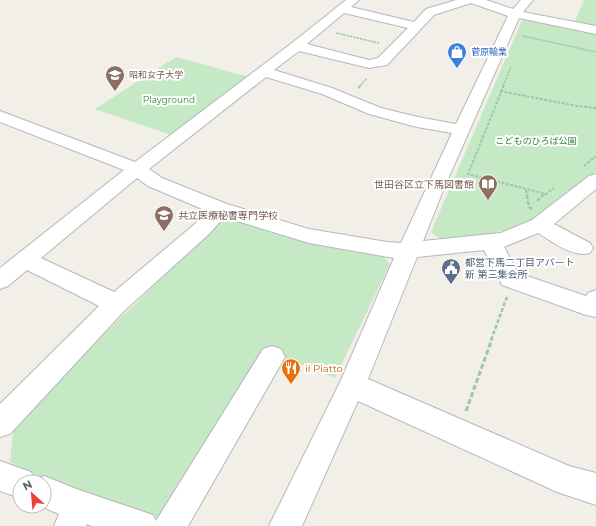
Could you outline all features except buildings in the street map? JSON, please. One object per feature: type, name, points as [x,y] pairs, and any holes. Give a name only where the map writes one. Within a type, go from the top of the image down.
[{"type":"street","points":[[297,46],[369,64],[382,62],[430,12],[468,0]]},
{"type":"street","points":[[475,0],[515,14],[593,27]]},
{"type":"street","points":[[285,526],[352,384],[409,250],[506,33],[515,14],[527,0]]},
{"type":"street","points":[[0,280],[137,169],[297,46],[347,4],[386,18],[420,22]]},
{"type":"street","points":[[264,72],[327,91],[375,110],[417,122],[462,130]]},
{"type":"street","points":[[0,116],[137,169],[155,182],[220,209],[309,236],[387,250],[409,250],[504,240],[537,218],[590,173]]},
{"type":"street","points":[[0,134],[18,123]]},
{"type":"street","points":[[0,424],[116,304],[203,228],[220,209]]},
{"type":"street","points":[[537,218],[582,248]]},
{"type":"street","points":[[490,241],[510,279],[594,308],[596,299]]},
{"type":"street","points":[[25,260],[116,304]]},
{"type":"street","points":[[170,526],[272,357]]},
{"type":"street","points":[[352,384],[568,481],[596,489]]},
{"type":"street","points":[[0,476],[12,480]]},
{"type":"street","points":[[52,498],[74,516],[142,526]]},
{"type":"path","points":[[515,14],[529,22],[523,37]]},
{"type":"path","points":[[331,32],[397,46]]},
{"type":"path","points":[[506,33],[596,52]]},
{"type":"path","points":[[512,64],[468,174],[546,194],[558,184]]},
{"type":"path","points":[[501,91],[577,106],[596,108]]},
{"type":"path","points":[[590,173],[596,156]]},
{"type":"path","points":[[526,190],[529,207],[537,218]]},
{"type":"path","points":[[459,432],[513,280]]},
{"type":"green space","points":[[584,0],[596,0],[596,28],[574,23]]},
{"type":"green space","name":"こどものひろば公園","points":[[523,18],[596,32],[596,172],[525,225],[495,233],[466,238],[440,239],[431,232]]},
{"type":"green space","name":"Playground","points":[[176,57],[249,77],[174,136],[95,109]]},
{"type":"green space","points":[[230,218],[312,244],[384,257],[390,264],[335,378],[268,351],[161,519],[52,483],[52,474],[33,474],[10,462],[14,422],[220,221]]},
{"type":"place","name":"菅原輪業","points":[[457,69]]},
{"type":"place","name":"昭和女子大学","points":[[115,92]]},
{"type":"place","name":"世田谷区立下馬図書館","points":[[488,201]]},
{"type":"place","name":"共立医療秘書専門学校","points":[[164,232]]},
{"type":"place","name":"都営下馬二丁目アパート 新 第三集会所","points":[[451,285]]},
{"type":"place","name":"il Piatto","points":[[291,385]]}]
